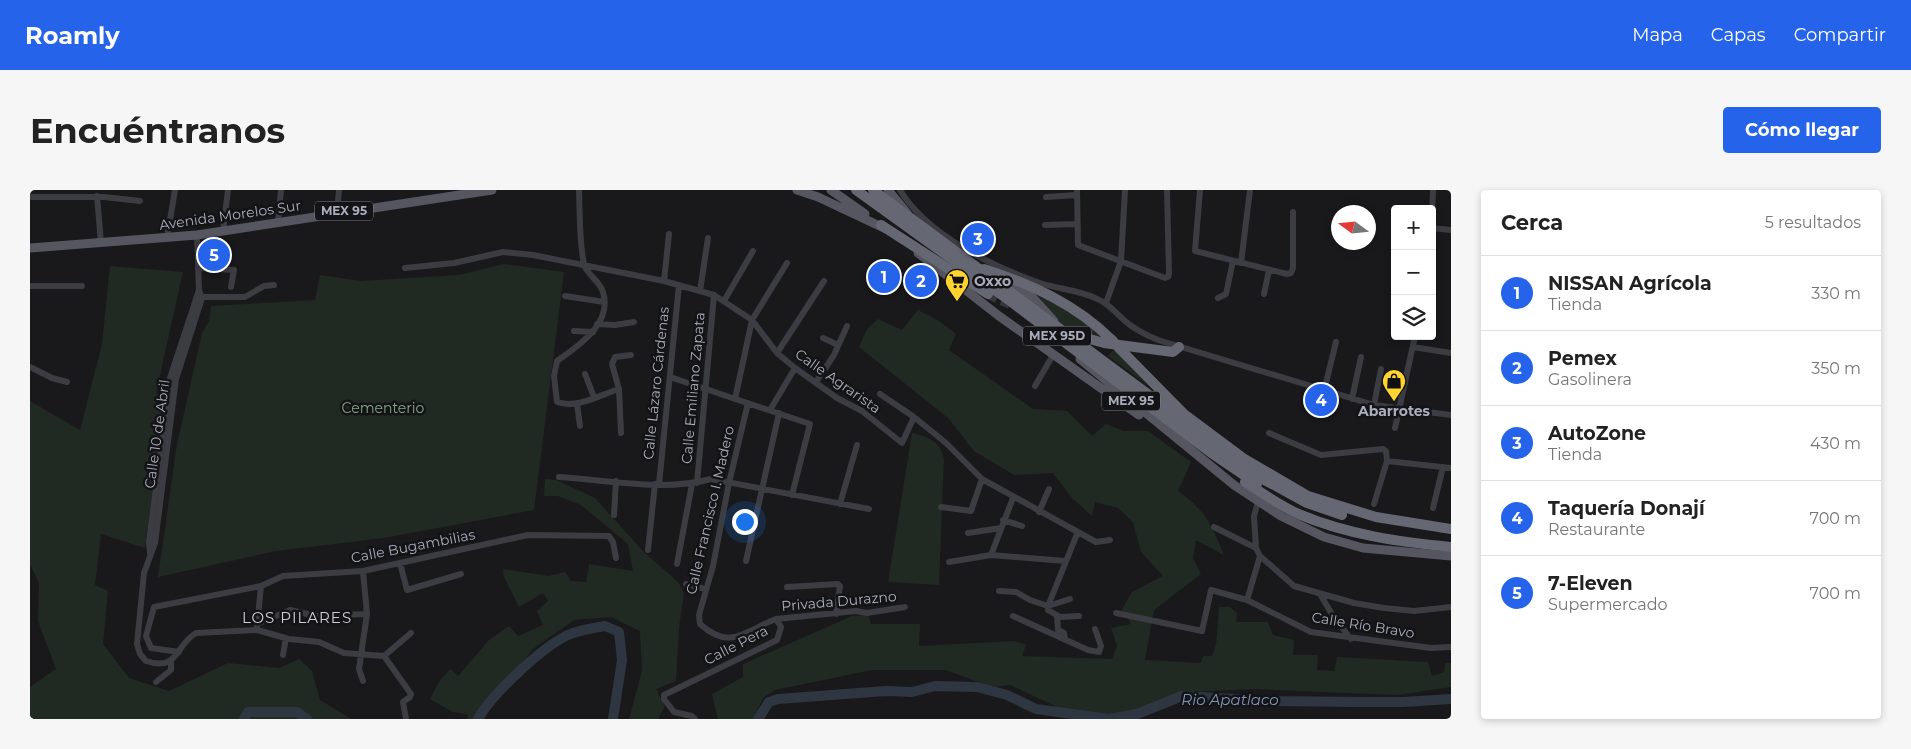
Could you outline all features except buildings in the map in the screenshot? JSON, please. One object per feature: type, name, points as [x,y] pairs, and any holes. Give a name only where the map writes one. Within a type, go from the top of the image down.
[{"type":"highway","name":"MEX 95D","points":[[856,190],[1010,301],[1217,456],[1279,498],[1301,510],[1349,526],[1393,536],[1451,542]]},
{"type":"highway","name":"MEX 95D","points":[[873,190],[1013,292],[1215,444],[1283,491],[1307,503],[1354,518],[1412,530],[1451,534]]},
{"type":"highway","points":[[881,225],[988,294]]},
{"type":"highway","points":[[984,269],[1016,280],[1074,308],[1112,340],[1184,414],[1243,458],[1301,492],[1328,503],[1376,517],[1451,528]]},
{"type":"highway","points":[[1179,347],[1173,352],[1104,343],[1065,332],[1135,388],[1183,436],[1204,453],[1292,510],[1322,523],[1373,537],[1451,547]]},
{"type":"main road","name":"Avenida Morelos Sur","points":[[30,248],[197,235],[337,212],[492,190]]},
{"type":"main road","name":"MEX 95","points":[[797,190],[881,225]]},
{"type":"main road","name":"MEX 95","points":[[831,190],[881,225],[1053,355],[1190,449]]},
{"type":"main road","name":"MEX 95","points":[[888,190],[920,228],[939,246],[984,269],[1039,303],[1082,361],[1258,502],[1324,537],[1344,543],[1363,548],[1451,556]]},
{"type":"main road","name":"MEX 95","points":[[893,190],[902,207]]},
{"type":"main road","points":[[984,269],[998,266]]},
{"type":"street","points":[[167,238],[175,190]]},
{"type":"street","points":[[224,231],[228,190]]},
{"type":"street","points":[[278,223],[281,190]]},
{"type":"street","points":[[337,212],[339,190]]},
{"type":"street","points":[[578,190],[584,266],[597,280],[603,292],[604,302],[597,324],[588,339],[556,361],[554,376],[557,402],[564,405],[577,404],[619,389]]},
{"type":"street","points":[[900,190],[908,202],[928,221],[961,246],[998,266],[1038,282],[1093,297],[1106,303],[1136,330],[1179,347],[1374,405],[1399,410],[1451,415]]},
{"type":"street","points":[[1106,303],[1121,261],[1125,190]]},
{"type":"street","points":[[1046,197],[1077,193],[1078,245],[1168,277],[1167,190]]},
{"type":"street","points":[[1200,190],[1195,251],[1286,274],[1291,273],[1293,212]]},
{"type":"street","points":[[1241,262],[1250,190]]},
{"type":"street","points":[[1432,205],[1433,190]]},
{"type":"street","points":[[30,197],[65,194],[140,201]]},
{"type":"street","points":[[98,196],[101,243]]},
{"type":"street","points":[[1045,225],[1077,224]]},
{"type":"street","points":[[1436,228],[1451,230]]},
{"type":"street","points":[[664,281],[669,234]]},
{"type":"street","name":"Calle 10 de Abril","points":[[171,660],[163,664],[146,661],[140,654],[137,644],[144,574],[155,543],[176,379],[199,295],[200,268],[197,235]]},
{"type":"street","points":[[700,291],[708,238]]},
{"type":"street","points":[[724,300],[753,251]]},
{"type":"street","name":"Calle Agrarista","points":[[405,268],[454,263],[503,252],[664,281],[714,295],[752,320],[777,353],[795,368],[837,398],[862,411],[902,443],[914,417]]},
{"type":"street","points":[[1218,298],[1226,294],[1233,261]]},
{"type":"street","points":[[735,399],[752,320],[787,263]]},
{"type":"street","points":[[200,268],[234,270],[231,287]]},
{"type":"street","points":[[1264,294],[1269,270]]},
{"type":"street","points":[[777,353],[824,281]]},
{"type":"street","points":[[199,295],[244,297],[264,286],[274,285]]},
{"type":"street","name":"Calle Lázaro Cárdenas","points":[[648,550],[670,377],[679,285]]},
{"type":"street","points":[[30,286],[82,286]]},
{"type":"street","name":"Calle Emiliano Zapata","points":[[677,564],[694,484],[714,295]]},
{"type":"street","points":[[565,296],[604,302]]},
{"type":"street","points":[[597,324],[615,325],[634,322]]},
{"type":"street","points":[[816,382],[834,355],[846,326]]},
{"type":"street","points":[[574,331],[593,332]]},
{"type":"street","points":[[823,338],[838,345]]},
{"type":"street","points":[[1395,428],[1414,340]]},
{"type":"street","points":[[1324,391],[1336,342]]},
{"type":"street","points":[[1413,347],[1451,353]]},
{"type":"street","points":[[621,433],[619,389],[613,360],[615,356],[630,355]]},
{"type":"street","points":[[1035,386],[1053,355]]},
{"type":"street","points":[[1352,399],[1361,357]]},
{"type":"street","points":[[30,368],[52,378],[67,382]]},
{"type":"street","points":[[770,410],[795,368]]},
{"type":"street","points":[[1374,405],[1381,369]]},
{"type":"street","points":[[585,374],[594,397]]},
{"type":"street","points":[[670,377],[810,424],[792,495]]},
{"type":"street","points":[[880,394],[914,417],[946,443],[982,479],[1078,534],[1096,542],[1110,540]]},
{"type":"street","name":"Calle Francisco I. Madero","points":[[700,624],[699,615],[713,566],[729,483],[748,403]]},
{"type":"street","points":[[577,404],[580,426]]},
{"type":"street","points":[[746,561],[779,413]]},
{"type":"street","points":[[1269,433],[1321,455],[1383,448],[1386,451],[1387,461],[1374,504]]},
{"type":"street","points":[[840,504],[857,446]]},
{"type":"street","points":[[1387,461],[1451,468]]},
{"type":"street","points":[[1433,508],[1443,467]]},
{"type":"street","points":[[559,477],[657,484],[694,484],[711,479],[869,510]]},
{"type":"street","points":[[941,507],[971,511],[982,479]]},
{"type":"street","points":[[614,515],[616,481]]},
{"type":"street","points":[[1039,512],[1050,489]]},
{"type":"street","points":[[991,555],[1014,498]]},
{"type":"street","points":[[1258,502],[1254,516],[1256,548],[1260,556],[1294,586],[1320,594],[1384,608],[1414,611],[1451,607]]},
{"type":"street","points":[[1004,520],[1022,526]]},
{"type":"street","points":[[1214,527],[1256,548]]},
{"type":"street","points":[[968,533],[1001,528]]},
{"type":"street","points":[[1048,608],[1065,561],[1078,534]]},
{"type":"street","name":"Calle Bugambilias","points":[[180,652],[151,648],[146,636],[154,607],[261,586],[283,576],[363,571],[528,535],[609,536],[613,542],[616,558]]},
{"type":"street","points":[[949,562],[991,555],[1065,561]]},
{"type":"street","points":[[1247,600],[1260,556]]},
{"type":"street","points":[[400,563],[407,590],[461,574]]},
{"type":"street","points":[[363,571],[367,614],[359,668],[363,681]]},
{"type":"street","points":[[686,584],[705,589]]},
{"type":"street","points":[[786,587],[838,584],[840,586],[836,614]]},
{"type":"street","points":[[257,627],[261,586]]},
{"type":"street","name":"Calle Río Bravo","points":[[1116,613],[1202,631],[1211,590],[1247,600],[1307,630],[1351,639],[1431,648],[1451,647]]},
{"type":"street","points":[[999,591],[1016,592],[1048,608],[1057,616],[1079,616]]},
{"type":"street","points":[[1320,594],[1333,616],[1351,639]]},
{"type":"street","points":[[1048,608],[1070,599]]},
{"type":"street","name":"Privada Durazno","points":[[776,619],[905,607]]},
{"type":"street","points":[[156,682],[171,670],[171,660],[180,652],[190,636],[196,633],[257,627],[290,610],[316,616],[367,614]]},
{"type":"street","points":[[1013,616],[1088,650],[1101,650],[1095,629]]},
{"type":"street","points":[[1057,616],[1058,630],[1064,633],[1065,639]]},
{"type":"street","name":"Calle Pera","points":[[695,719],[692,716],[674,712],[664,699],[664,695],[777,640],[781,627],[776,619],[747,635],[729,638],[716,635],[700,624]]},
{"type":"street","points":[[257,627],[286,638],[319,642],[344,654],[362,655],[384,656],[409,634]]},
{"type":"street","points":[[283,654],[286,638]]},
{"type":"street","points":[[384,656],[411,694],[403,702],[406,719]]},
{"type":"green space","name":"Cementerio","points":[[504,264],[564,272],[534,510],[384,538],[276,551],[158,577],[177,444],[202,333],[209,321],[211,306],[315,300],[320,275],[361,281],[459,275]]},
{"type":"green space","points":[[110,266],[183,272],[156,393],[165,397],[145,548],[101,534],[95,585],[108,591],[103,644],[129,678],[169,691],[228,663],[279,668],[299,659],[312,671],[320,700],[351,719],[30,719],[30,687],[56,669],[38,621],[39,583],[30,564],[30,401],[80,430],[102,344]]},
{"type":"green space","points":[[1022,287],[1072,312],[1106,339],[1064,329]]},
{"type":"green space","points":[[918,310],[939,321],[956,334],[949,350],[1033,409],[1067,411],[1092,436],[1106,424],[1124,431],[1148,431],[1191,462],[1178,491],[1207,518],[1224,555],[1196,540],[1193,558],[1201,574],[1154,610],[1145,660],[1201,663],[1203,656],[1212,656],[1216,645],[1219,607],[1230,607],[1237,613],[1236,622],[1268,622],[1273,635],[1294,640],[1293,655],[1318,655],[1317,670],[1334,671],[1337,657],[1428,662],[1432,676],[1444,672],[1445,663],[1451,663],[1451,687],[1398,695],[1255,689],[1192,692],[1129,715],[1072,714],[1010,685],[992,687],[946,670],[872,670],[775,690],[763,698],[753,719],[718,719],[712,694],[743,677],[743,664],[852,616],[868,615],[871,624],[920,624],[919,646],[1014,641],[1026,645],[1022,656],[1112,659],[1117,646],[1111,628],[1131,624],[1122,609],[1132,592],[1163,576],[1141,552],[1133,522],[1118,508],[1095,502],[1092,516],[1072,498],[1053,473],[1014,475],[974,451],[948,418],[859,347],[867,329],[878,319],[902,330]]},
{"type":"green space","points":[[1114,349],[1154,390],[1108,356]]},
{"type":"green space","points":[[912,433],[924,436],[937,444],[944,459],[939,585],[888,582]]},
{"type":"green space","points":[[545,479],[556,480],[595,498],[643,551],[679,583],[684,594],[679,627],[676,681],[656,689],[665,706],[658,719],[629,719],[642,671],[640,631],[611,617],[574,620],[533,649],[480,719],[467,719],[468,715],[453,712],[430,699],[438,683],[450,669],[458,676],[489,640],[509,626],[518,636],[543,625],[537,611],[548,601],[543,593],[519,607],[504,577],[503,569],[549,576],[565,572],[571,581],[586,582],[589,564],[633,571],[628,544],[581,505],[558,496],[544,496]]},
{"type":"waterway","name":"Rio Apatlaco","points":[[478,719],[494,697],[518,672],[557,641],[572,633],[605,626],[619,632],[622,660],[613,719]]},
{"type":"waterway","name":"Rio Apatlaco","points":[[758,719],[769,702],[778,699],[886,691],[912,692],[935,686],[977,687],[1007,695],[1036,709],[1109,719],[1137,714],[1182,696],[1273,701],[1356,702],[1404,702],[1451,699]]},
{"type":"waterway","name":"Rio Apatlaco","points":[[244,719],[248,712],[297,712],[307,719]]},
{"type":"tunnel","points":[[988,294],[1010,304]]},
{"type":"place","name":"AutoZone","points":[[978,239]]},
{"type":"place","name":"7-Eleven","points":[[214,255]]},
{"type":"place","name":"NISSAN Agrícola","points":[[884,277]]},
{"type":"place","name":"Pemex","points":[[921,281]]},
{"type":"place","name":"Oxxo","points":[[957,302]]},
{"type":"place","name":"Taquería Donají","points":[[1321,400]]},
{"type":"place","name":"Abarrotes","points":[[1394,402]]},
{"type":"district","name":"LOS PILARES","points":[[297,618]]}]
